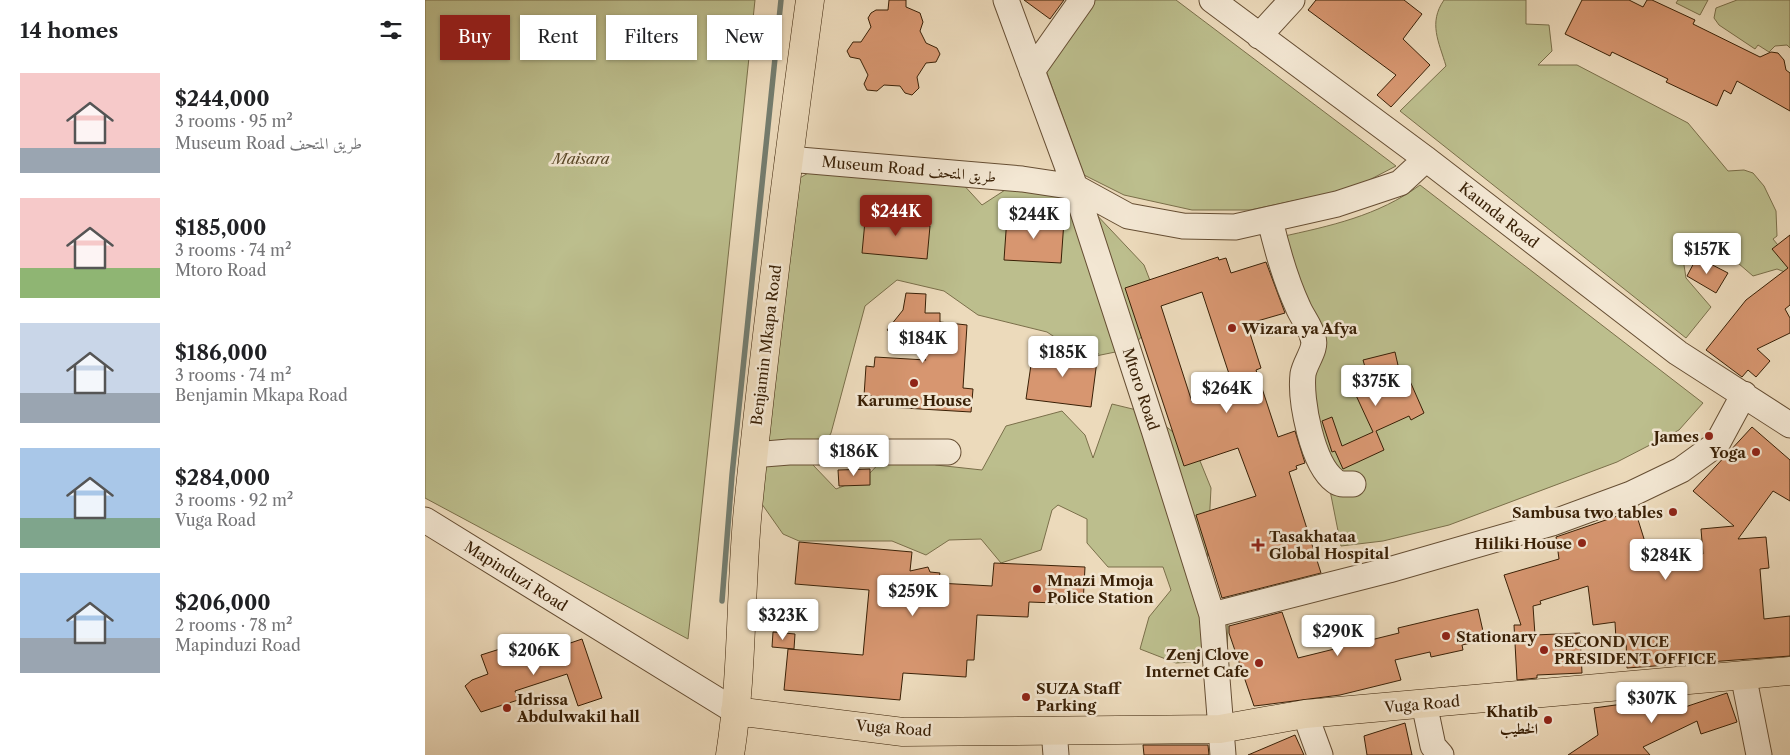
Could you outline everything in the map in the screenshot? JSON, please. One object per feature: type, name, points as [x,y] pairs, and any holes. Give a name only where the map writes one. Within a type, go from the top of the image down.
[{"type":"main road","name":"Benjamin Mkapa Road","points":[[730,755],[736,701],[748,510],[758,400],[810,0]]},
{"type":"main road","name":"Vuga Road","points":[[736,701],[903,732],[1055,742],[1221,742],[1305,714],[1790,671]]},
{"type":"street","name":"Mtoro Road","points":[[1006,0],[1075,187],[1155,430],[1212,616],[1221,742]]},
{"type":"street","points":[[1032,71],[1082,0]]},
{"type":"street","name":"Kaunda Road","points":[[1212,0],[1426,159],[1678,353],[1789,422]]},
{"type":"street","points":[[1259,36],[1292,0]]},
{"type":"street","name":"Museum Road طريق المتحف","points":[[788,159],[1022,178],[1075,187],[1129,216],[1183,226],[1235,227],[1337,204],[1400,183],[1426,159]]},
{"type":"street","points":[[1270,220],[1281,264],[1298,308],[1313,338],[1314,345],[1306,364],[1302,384],[1311,437],[1321,462],[1333,480],[1345,484],[1353,484]]},
{"type":"street","points":[[1212,616],[1389,570],[1542,526],[1631,494],[1681,470],[1717,444],[1744,394]]},
{"type":"street","points":[[754,455],[789,452],[948,452]]},
{"type":"street","name":"Mapinduzi Road","points":[[425,520],[736,701]]},
{"type":"street","points":[[1743,674],[1759,755]]},
{"type":"street","points":[[1424,703],[1433,746],[1441,755]]},
{"type":"street","points":[[1305,714],[1320,755]]},
{"type":"green space","name":"Maisara","points":[[425,0],[755,0],[753,15],[707,15],[707,60],[749,60],[688,639],[425,498]]},
{"type":"green space","points":[[1091,0],[1176,0],[1396,166],[1354,188],[1250,210],[1192,210],[1124,195],[1084,175],[1044,65]]},
{"type":"green space","points":[[1444,0],[1526,0],[1526,24],[1549,25],[1552,51],[1538,65],[1577,65],[1688,123],[1728,171],[1744,170],[1753,173],[1764,186],[1776,211],[1777,236],[1773,239],[1782,250],[1790,274],[1777,269],[1753,276],[1709,238],[1680,239],[1686,278],[1711,307],[1686,338],[1400,111],[1446,66],[1436,33],[1439,8]]},
{"type":"green space","points":[[1678,0],[1708,0],[1700,15],[1676,3]]},
{"type":"green space","points":[[1737,0],[1790,0],[1790,48],[1787,45],[1775,46],[1769,52],[1758,45],[1755,49],[1719,25],[1714,18],[1716,8]]},
{"type":"green space","points":[[820,166],[960,181],[982,205],[1022,179],[1093,211],[1144,265],[1163,314],[1130,349],[1086,358],[1047,332],[978,315],[944,291],[897,280],[865,306],[831,433],[813,465],[836,489],[866,477],[895,447],[936,465],[982,470],[1006,426],[1062,411],[1085,435],[1093,458],[1112,404],[1149,413],[1173,432],[1200,461],[1211,488],[1207,566],[1228,622],[1227,660],[1176,663],[1140,649],[1149,617],[1171,590],[1163,567],[1108,567],[1087,543],[1087,519],[1058,505],[1052,510],[1041,550],[1001,563],[981,539],[949,540],[926,555],[892,541],[799,541],[783,534],[752,490],[793,182]]},
{"type":"green space","points":[[1420,185],[1703,403],[1679,430],[1617,462],[1449,525],[1383,541],[1341,546],[1280,237],[1335,224],[1370,212],[1404,196]]},
{"type":"building","points":[[889,0],[906,0],[906,7],[920,13],[923,22],[920,31],[926,43],[937,48],[940,54],[936,62],[926,63],[917,77],[919,88],[912,95],[905,93],[900,86],[884,85],[877,91],[867,90],[864,84],[868,75],[860,59],[850,57],[847,51],[853,42],[861,42],[871,27],[868,18],[871,13],[876,10],[888,10]]},
{"type":"building","points":[[1024,0],[1064,0],[1050,19]]},
{"type":"building","points":[[1316,0],[1404,0],[1422,14],[1403,39],[1430,65],[1391,107],[1377,95],[1396,75],[1308,10]]},
{"type":"building","points":[[1582,0],[1629,0],[1643,7],[1647,0],[1652,0],[1695,20],[1693,24],[1760,57],[1771,52],[1778,53],[1784,60],[1786,70],[1790,73],[1790,111],[1737,81],[1731,94],[1724,90],[1717,106],[1666,82],[1668,79],[1612,52],[1610,56],[1565,34]]},
{"type":"building","points":[[874,213],[922,218],[921,225],[930,226],[927,259],[862,253],[865,221],[874,221]]},
{"type":"building","points":[[1007,217],[1064,221],[1061,263],[1004,260]]},
{"type":"building","points":[[1790,235],[1790,305],[1785,309],[1790,318],[1790,333],[1757,349],[1770,361],[1756,377],[1748,370],[1742,377],[1706,350],[1746,300],[1788,268],[1772,249]]},
{"type":"building","points":[[1218,257],[1219,260],[1226,258],[1231,273],[1266,262],[1285,313],[1247,324],[1261,368],[1256,370],[1278,437],[1295,431],[1305,463],[1296,466],[1297,469],[1289,472],[1321,573],[1222,598],[1196,515],[1256,496],[1238,448],[1184,466],[1125,288]],"holes":[[[1202,292],[1234,389],[1192,402],[1161,306]]]},
{"type":"building","points":[[1697,257],[1728,273],[1716,293],[1687,276]]},
{"type":"building","name":"Karume House","points":[[906,293],[926,294],[925,313],[940,313],[940,322],[967,325],[963,388],[973,389],[971,412],[887,407],[887,402],[872,401],[872,396],[864,396],[866,366],[874,367],[875,357],[926,360],[887,330],[903,310]]},
{"type":"building","points":[[1068,350],[1098,353],[1091,407],[1026,399],[1033,351],[1068,355]]},
{"type":"building","points":[[1395,352],[1400,374],[1406,372],[1424,413],[1411,420],[1409,416],[1376,431],[1384,450],[1343,469],[1335,451],[1332,452],[1322,421],[1332,417],[1342,446],[1373,432],[1347,376],[1365,367],[1363,360]]},
{"type":"building","points":[[1752,427],[1790,460],[1790,501],[1773,491],[1738,539],[1766,537],[1769,568],[1760,569],[1764,619],[1790,616],[1790,656],[1627,668],[1626,639],[1616,640],[1615,622],[1593,625],[1588,586],[1540,601],[1541,604],[1533,606],[1535,635],[1580,633],[1582,673],[1537,675],[1537,678],[1517,680],[1514,625],[1521,625],[1504,575],[1559,559],[1556,537],[1635,510],[1650,558],[1703,554],[1701,529],[1734,526],[1693,491]]},
{"type":"building","points":[[870,469],[870,485],[839,486],[838,470]]},
{"type":"building","points":[[799,542],[912,552],[910,571],[928,567],[930,572],[940,573],[938,583],[992,586],[994,563],[1085,567],[1083,604],[1029,602],[1028,617],[977,615],[974,660],[967,660],[966,677],[903,673],[900,700],[784,690],[788,649],[863,655],[869,590],[795,584]]},
{"type":"building","points":[[1478,609],[1485,640],[1462,645],[1463,650],[1431,657],[1430,652],[1395,660],[1401,680],[1340,695],[1254,706],[1229,633],[1229,626],[1282,612],[1298,658],[1399,633],[1398,628]]},
{"type":"building","points":[[773,632],[795,634],[794,649],[772,647]]},
{"type":"building","points":[[582,639],[602,698],[578,706],[567,674],[515,691],[518,700],[481,712],[465,686],[472,680],[488,674],[481,655],[503,648],[509,664]]},
{"type":"building","points":[[1727,693],[1737,722],[1701,734],[1697,721],[1643,747],[1650,755],[1568,755],[1598,735],[1594,708],[1680,696],[1685,707]]},
{"type":"building","points":[[1405,723],[1412,755],[1367,755],[1364,736]]},
{"type":"building","points":[[1295,735],[1304,755],[1248,755]]},
{"type":"building","points":[[1143,745],[1208,745],[1209,755],[1144,755]]},
{"type":"waterway","points":[[722,601],[732,475],[781,0]]},
{"type":"place","name":"Wizara ya Afya","points":[[1232,328]]},
{"type":"place","name":"Karume House","points":[[914,383]]},
{"type":"place","name":"James","points":[[1709,436]]},
{"type":"place","name":"Yoga","points":[[1756,452]]},
{"type":"place","name":"Sambusa two tables","points":[[1673,512]]},
{"type":"place","name":"Hiliki House","points":[[1582,543]]},
{"type":"place","name":"Tasakhataa Global Hospital","points":[[1258,545]]},
{"type":"place","name":"Mnazi Mmoja Police Station","points":[[1037,589]]},
{"type":"place","name":"Stationary","points":[[1446,636]]},
{"type":"place","name":"SECOND VICE PRESIDENT OFFICE","points":[[1544,650]]},
{"type":"place","name":"Zenj Clove Internet Cafe","points":[[1259,663]]},
{"type":"place","name":"SUZA Staff Parking","points":[[1026,697]]},
{"type":"place","name":"Idrissa Abdulwakil hall","points":[[507,708]]},
{"type":"place","name":"Khatib الخطيب","points":[[1548,720]]}]
